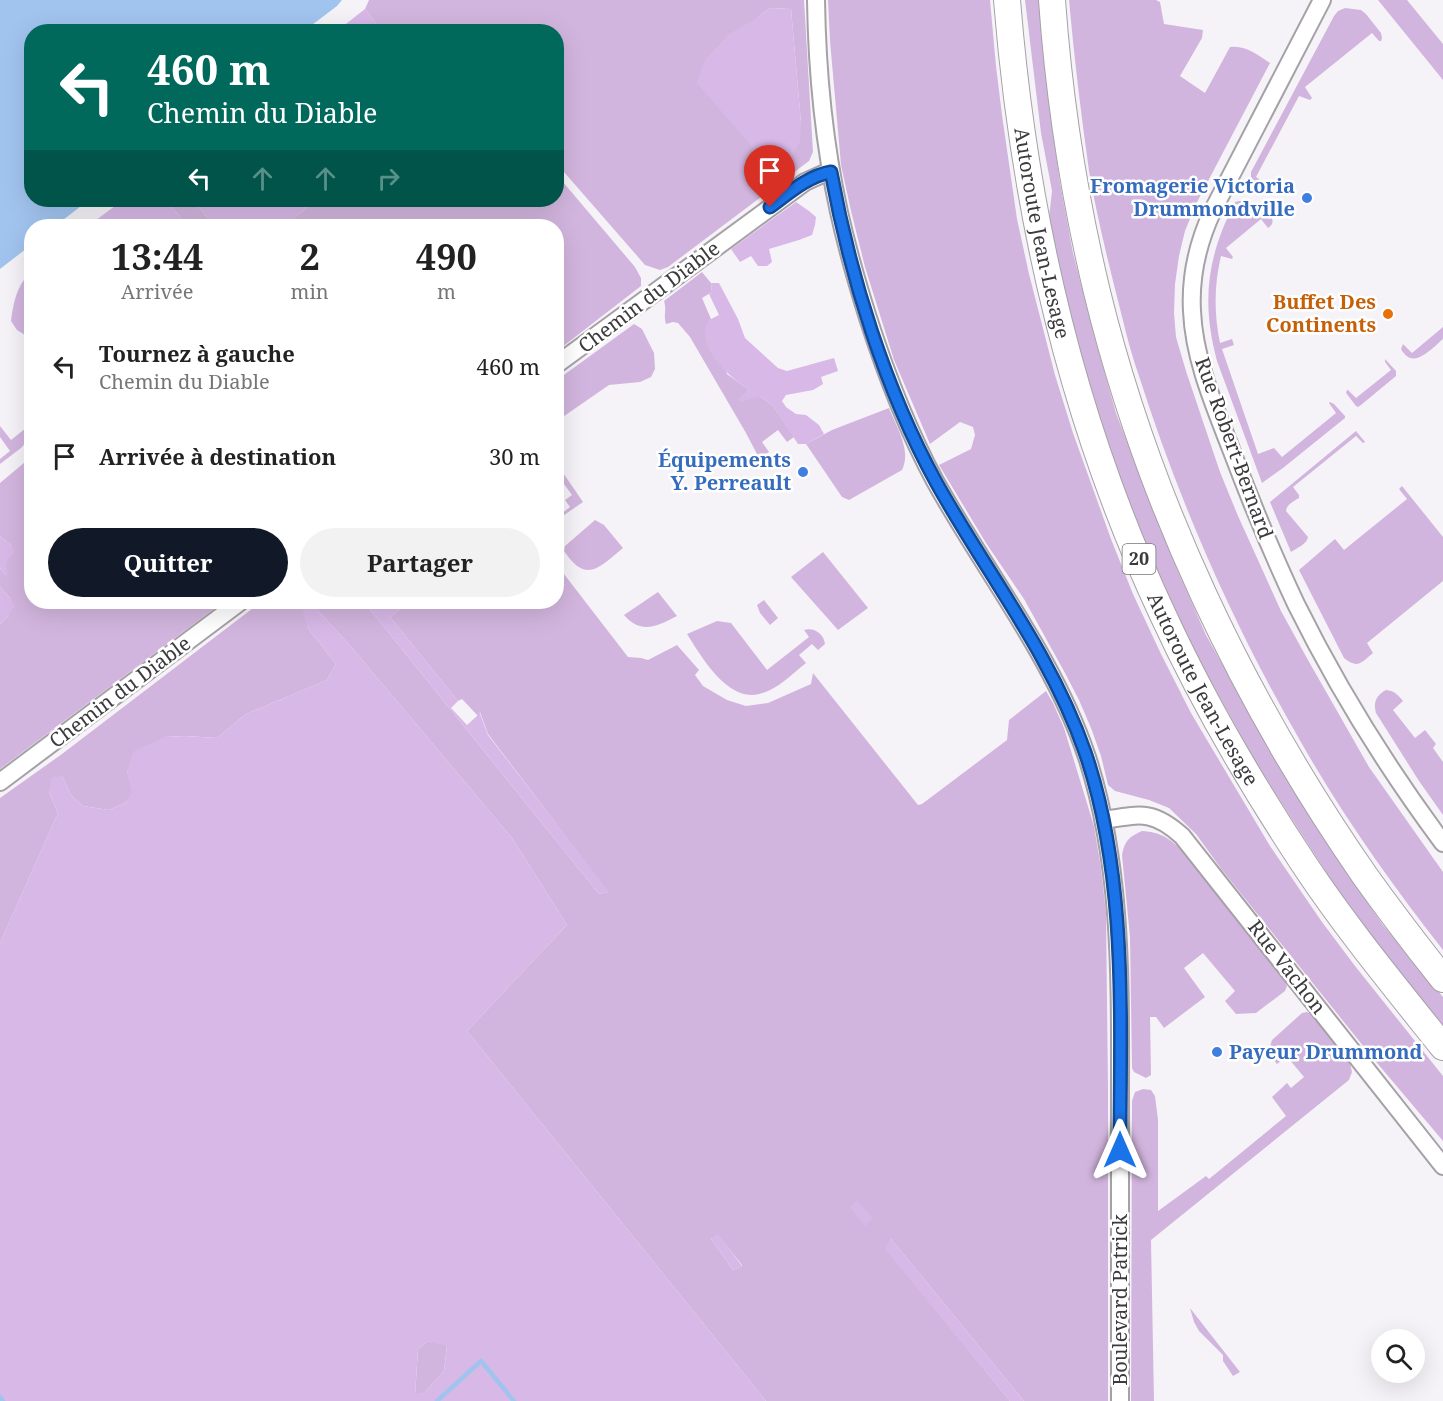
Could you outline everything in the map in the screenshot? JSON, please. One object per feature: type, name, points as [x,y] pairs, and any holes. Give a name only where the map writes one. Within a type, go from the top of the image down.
[{"type":"highway","name":"Autoroute Jean-Lesage","points":[[1007,0],[1026,159],[1047,275],[1083,408],[1110,488],[1140,564],[1196,682],[1282,829],[1351,931],[1443,1047]]},
{"type":"highway","name":"Autoroute Jean-Lesage","points":[[1052,0],[1069,151],[1093,276],[1130,406],[1170,518],[1222,633],[1289,757],[1367,879],[1443,979]]},
{"type":"street","name":"Boulevard Patrick","points":[[816,0],[821,84],[831,172],[850,259],[880,354],[898,401],[936,483],[1052,675],[1085,753],[1104,820],[1116,905],[1121,1023],[1120,1401]]},
{"type":"street","name":"Rue Robert-Bernard","points":[[1322,0],[1206,224],[1193,275],[1193,327],[1200,364],[1227,439],[1250,499],[1297,606],[1346,696],[1386,760],[1443,843]]},
{"type":"street","name":"Chemin du Diable","points":[[564,359],[789,193],[811,178],[831,172]]},
{"type":"street","name":"Chemin du Diable","points":[[0,782],[231,609]]},
{"type":"street","name":"Rue Vachon","points":[[1104,820],[1148,815],[1167,823],[1182,836],[1443,1166]]},
{"type":"shaded area","points":[[369,0],[804,0],[813,152],[809,161],[668,267],[660,270],[645,265],[564,172],[564,24],[377,24],[365,9]],"holes":[[[770,8],[791,9],[801,123],[758,17]]]},
{"type":"shaded area","points":[[828,0],[990,0],[1002,115],[1017,219],[1029,274],[1055,375],[1111,539],[1133,594],[1191,713],[1270,846],[1355,966],[1443,1076],[1443,1141],[1372,1057],[1222,870],[1196,834],[1169,808],[1115,791],[1108,785],[1091,728],[1065,673],[1024,599],[986,543],[939,465],[971,449],[975,435],[973,427],[960,422],[930,444],[894,360],[865,267],[841,165]]},
{"type":"shaded area","points":[[1025,0],[1039,0],[1049,105],[1060,183],[1073,253],[1095,339],[1116,413],[1177,569],[1206,635],[1286,777],[1336,857],[1383,925],[1443,997],[1443,1025],[1342,897],[1256,763],[1197,656],[1145,542],[1099,415],[1076,340],[1060,273],[1049,218],[1052,191],[1041,133]]},
{"type":"shaded area","points":[[1069,0],[1156,0],[1160,2],[1164,24],[1203,30],[1202,38],[1180,76],[1205,93],[1230,47],[1247,49],[1270,63],[1196,204],[1185,231],[1175,284],[1176,337],[1220,472],[1281,611],[1369,767],[1443,872],[1443,950],[1369,850],[1334,797],[1277,700],[1231,609],[1171,469],[1132,353],[1098,217],[1086,150]]},
{"type":"shaded area","points":[[1378,0],[1407,0],[1443,44],[1443,80]]},
{"type":"shaded area","points":[[770,8],[791,9],[801,123],[800,142],[791,158],[773,171],[697,83],[705,60],[728,35]]},
{"type":"shaded area","points":[[1345,8],[1361,10],[1366,14],[1381,33],[1381,41],[1372,33],[1305,87],[1312,98],[1310,100],[1299,96],[1256,177],[1266,183],[1264,186],[1254,182],[1251,172],[1334,16]]},
{"type":"shaded area","points":[[365,9],[377,24],[346,24]]},
{"type":"shaded area","points":[[564,183],[635,267],[641,278],[641,286],[564,346],[564,219],[293,219],[308,207],[564,207]]},
{"type":"shaded area","points":[[1239,201],[1269,215],[1273,222],[1268,228],[1261,219],[1226,248],[1233,257],[1232,259],[1221,256],[1216,289],[1220,343],[1232,339],[1234,345],[1222,349],[1258,454],[1274,448],[1282,457],[1336,413],[1330,402],[1345,416],[1262,483],[1217,361],[1209,319],[1208,299],[1213,261],[1226,222],[1235,202]]},
{"type":"shaded area","points":[[796,202],[816,217],[812,235],[769,249],[772,262],[767,266],[758,266],[751,256],[740,262],[731,249]]},
{"type":"shaded area","points":[[114,207],[172,207],[182,219],[97,219]]},
{"type":"shaded area","points":[[172,207],[199,207],[208,219],[182,219]]},
{"type":"shaded area","points":[[199,207],[308,207],[293,219],[208,219]]},
{"type":"shaded area","points":[[702,272],[711,283],[712,292],[702,298],[711,319],[727,374],[749,390],[740,398],[760,396],[773,406],[794,437],[787,442],[778,430],[762,442],[769,452],[759,458],[690,337],[678,323],[666,324],[664,301]]},
{"type":"shaded area","points":[[24,280],[24,334],[17,330],[11,321],[13,306]]},
{"type":"shaded area","points":[[711,283],[719,283],[745,338],[778,368],[787,371],[834,358],[838,371],[821,377],[823,384],[813,390],[786,395],[782,401],[796,414],[806,415],[819,425],[824,434],[806,444],[798,444],[773,406],[760,396],[741,402],[739,398],[749,390],[721,366],[706,342],[705,331],[709,320],[719,315],[709,294],[712,292]]},
{"type":"shaded area","points":[[634,324],[642,329],[654,353],[655,369],[651,377],[640,382],[609,385],[564,416],[564,375]]},
{"type":"shaded area","points":[[1443,327],[1443,339],[1422,356],[1411,358],[1401,349],[1403,344],[1412,353]]},
{"type":"shaded area","points":[[1385,359],[1396,371],[1396,376],[1361,405],[1356,406],[1346,393],[1347,390],[1356,398],[1391,370]]},
{"type":"shaded area","points":[[889,408],[904,447],[905,463],[902,470],[849,500],[842,497],[806,444],[832,430]]},
{"type":"shaded area","points":[[0,426],[11,440],[24,430],[24,445],[0,464],[0,459],[10,451],[0,437]]},
{"type":"shaded area","points":[[1356,431],[1365,442],[1363,443],[1356,436],[1293,487],[1299,498],[1289,505],[1286,511],[1308,537],[1304,544],[1291,552],[1270,502]]},
{"type":"shaded area","points":[[24,463],[24,609],[214,609],[0,769],[0,624],[8,616],[11,599],[0,587],[0,568],[5,575],[6,563],[12,546],[0,536],[0,483]]},
{"type":"shaded area","points":[[564,474],[583,502],[564,515],[564,512],[570,507],[565,500],[572,495],[564,484]]},
{"type":"shaded area","points":[[1402,486],[1443,537],[1443,581],[1367,643],[1373,653],[1356,664],[1344,658],[1299,570],[1335,539],[1344,550],[1407,499],[1399,489]]},
{"type":"shaded area","points":[[595,520],[604,525],[623,548],[607,562],[586,570],[572,561],[564,551],[565,546]]},
{"type":"shaded area","points":[[0,536],[12,546],[14,552],[6,563],[8,577],[0,568]]},
{"type":"shaded area","points":[[823,552],[868,608],[838,630],[791,577]]},
{"type":"shaded area","points":[[564,574],[628,657],[648,660],[677,645],[699,670],[695,675],[703,686],[727,700],[746,706],[768,703],[811,684],[813,673],[918,805],[1007,740],[1009,720],[1046,691],[1064,728],[1094,826],[1106,913],[1108,1401],[1024,1401],[891,1239],[886,1249],[1010,1401],[766,1401],[467,1031],[567,925],[512,838],[353,649],[316,609],[370,609],[599,894],[608,892],[488,734],[480,712],[478,716],[462,699],[458,701],[390,617],[401,609],[564,609]],"holes":[[[718,1235],[742,1266],[733,1270],[711,1239]]]},
{"type":"shaded area","points":[[0,587],[15,606],[0,624]]},
{"type":"shaded area","points":[[658,592],[677,616],[663,623],[643,627],[630,621],[624,615]]},
{"type":"shaded area","points":[[764,600],[778,618],[770,625],[760,613],[757,605]]},
{"type":"shaded area","points":[[252,609],[310,609],[307,627],[336,664],[327,680],[246,714],[217,738],[165,737],[127,771],[133,793],[125,803],[109,810],[83,806],[71,795],[62,776],[49,792],[58,813],[0,943],[0,798],[62,754]]},
{"type":"shaded area","points":[[302,609],[316,609],[353,649],[512,838],[567,925],[467,1031],[766,1401],[0,1401],[0,943],[58,813],[49,792],[52,777],[62,776],[71,795],[83,806],[109,810],[125,803],[132,793],[127,771],[134,751],[165,737],[217,738],[246,714],[327,680],[336,664],[307,627]],"holes":[[[428,1341],[447,1346],[444,1371],[424,1393],[415,1394],[418,1349]]]},
{"type":"shaded area","points":[[370,609],[401,609],[390,617],[458,701],[451,708],[467,725],[479,711],[488,735],[609,892],[599,894]]},
{"type":"shaded area","points":[[717,621],[731,623],[767,670],[809,637],[804,630],[818,632],[825,644],[818,650],[812,644],[799,655],[806,663],[778,686],[766,692],[747,695],[736,691],[716,675],[687,634]]},
{"type":"shaded area","points":[[1386,690],[1394,692],[1403,701],[1393,710],[1415,738],[1425,730],[1436,744],[1433,748],[1443,762],[1443,815],[1376,713],[1376,700]]},
{"type":"shaded area","points":[[1142,831],[1165,837],[1184,852],[1285,980],[1287,986],[1285,991],[1256,1013],[1236,1014],[1225,1001],[1235,991],[1203,953],[1184,968],[1205,997],[1164,1028],[1156,1017],[1150,1017],[1151,1075],[1146,1078],[1134,1072],[1132,1068],[1130,937],[1122,855],[1128,840]]},
{"type":"shaded area","points":[[1307,1012],[1350,1063],[1352,1072],[1349,1080],[1151,1240],[1154,1401],[1131,1401],[1132,1101],[1135,1092],[1143,1089],[1151,1090],[1155,1096],[1158,1120],[1158,1211],[1206,1176],[1209,1179],[1286,1116],[1272,1097],[1287,1083],[1291,1088],[1304,1077],[1289,1059],[1285,1058],[1277,1064],[1268,1053],[1272,1040],[1302,1013]]},
{"type":"shaded area","points":[[857,1201],[873,1218],[865,1226],[850,1207]]},
{"type":"shaded area","points":[[718,1234],[742,1266],[733,1270],[711,1239]]},
{"type":"shaded area","points":[[891,1239],[1024,1401],[1010,1401],[885,1249]]},
{"type":"shaded area","points":[[1190,1308],[1240,1372],[1233,1376],[1223,1361],[1223,1355],[1199,1331]]},
{"type":"shaded area","points":[[428,1341],[447,1345],[444,1371],[424,1393],[415,1395],[418,1349]]},
{"type":"water","points":[[0,0],[342,0],[313,24],[24,24],[24,207],[80,207],[64,219],[24,219],[24,250],[0,269]]},
{"type":"waterway","points":[[437,1401],[481,1361],[514,1401]]},
{"type":"waterway","points":[[0,1397],[3,1401]]},
{"type":"place","name":"Fromagerie Victoria Drummondville","points":[[1307,198]]},
{"type":"place","name":"Buffet Des Continents","points":[[1388,314]]},
{"type":"place","name":"Équipements Y. Perreault","points":[[803,472]]},
{"type":"place","name":"Payeur Drummond","points":[[1217,1052]]},
{"type":"route","points":[[770,207],[811,178],[831,172],[850,259],[894,391],[936,483],[1043,658],[1062,694],[1079,735],[1098,793],[1114,888],[1118,930],[1121,1023],[1120,1150]]}]
